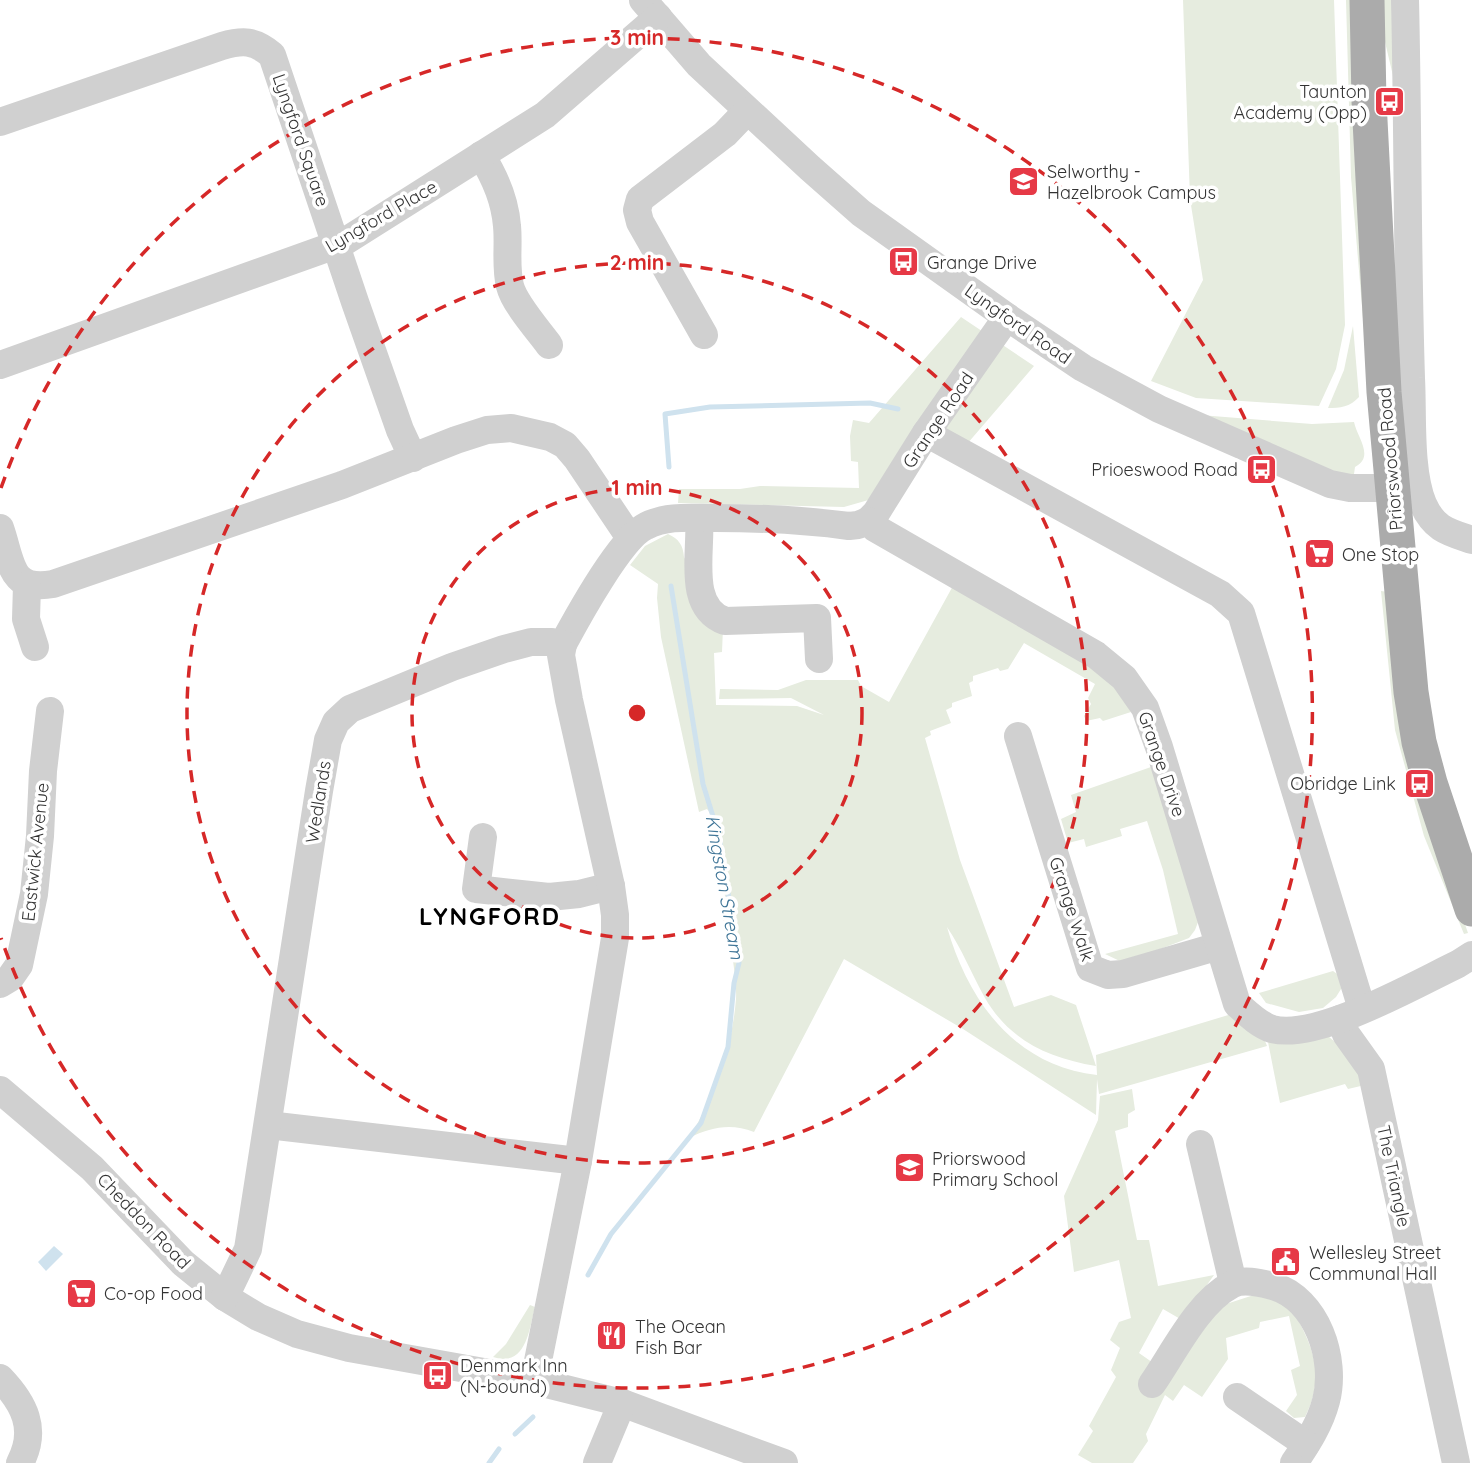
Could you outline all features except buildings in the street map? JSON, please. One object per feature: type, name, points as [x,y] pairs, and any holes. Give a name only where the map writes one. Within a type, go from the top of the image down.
[{"type":"main road","name":"Priorswood Road","points":[[1367,0],[1369,100],[1391,488],[1411,692],[1419,742],[1472,909]]},
{"type":"street","name":"Priorswood Road","points":[[1405,0],[1413,444],[1418,488],[1423,504],[1442,530],[1472,540]]},
{"type":"street","name":"Lyngford Road","points":[[651,8],[699,65],[861,213],[1083,368],[1159,409],[1330,484],[1350,488],[1391,488]]},
{"type":"street","name":"Lyngford Place","points":[[19,367],[336,245],[545,115],[651,8]]},
{"type":"street","name":"Lyngford Square","points":[[0,122],[192,55],[249,40],[272,55],[400,430],[413,458]]},
{"type":"street","points":[[704,335],[640,222],[637,210],[640,199],[725,134],[747,111]]},
{"type":"street","points":[[481,155],[492,172],[501,195],[508,227],[507,266],[510,289],[533,301],[549,345]]},
{"type":"street","name":"Grange Road","points":[[868,521],[876,513],[926,433],[1007,317]]},
{"type":"street","points":[[0,528],[17,578],[27,585],[38,587],[98,570],[413,458],[456,440],[487,430],[511,428],[551,437],[565,445],[578,459],[630,538]]},
{"type":"street","points":[[926,433],[1220,594],[1241,613],[1351,1014]]},
{"type":"street","points":[[534,1381],[578,1161],[615,938],[611,886],[569,700],[561,655],[563,644],[586,603],[630,538],[645,526],[669,518],[776,518],[849,526],[868,521]]},
{"type":"street","points":[[699,518],[699,581],[706,608],[714,617],[725,621],[817,618],[819,659]]},
{"type":"street","name":"Grange Drive","points":[[868,521],[875,528],[1059,632],[1096,655],[1124,678],[1145,708],[1159,747],[1237,1004],[1256,1020],[1282,1030],[1301,1028],[1351,1014],[1472,955]]},
{"type":"street","points":[[27,585],[26,619],[35,648]]},
{"type":"street","name":"Wedlands","points":[[225,1297],[248,1249],[319,791],[328,740],[336,723],[350,709],[491,654],[531,642],[563,644]]},
{"type":"street","name":"Eastwick Avenue","points":[[0,984],[10,978],[19,965],[34,894],[50,711]]},
{"type":"street","name":"Grange Walk","points":[[1016,756],[1090,968],[1108,975],[1123,974],[1219,946]]},
{"type":"street","points":[[483,837],[475,900],[579,894],[611,886]]},
{"type":"street","name":"The Triangle","points":[[1351,1014],[1346,1034],[1371,1069],[1457,1463]]},
{"type":"street","name":"Cheddon Road","points":[[0,1090],[92,1168],[183,1263],[225,1297],[258,1317],[297,1334],[349,1348],[534,1381],[622,1403],[784,1463]]},
{"type":"street","points":[[268,1125],[578,1161]]},
{"type":"street","points":[[1200,1144],[1233,1283]]},
{"type":"street","points":[[1155,1365],[1213,1298],[1233,1283],[1261,1283],[1288,1292],[1299,1300],[1316,1323],[1325,1354],[1328,1386],[1322,1414],[1300,1454],[1237,1397]]},
{"type":"street","points":[[0,1378],[24,1407],[28,1430],[20,1463]]},
{"type":"street","points":[[597,1463],[622,1403]]},
{"type":"shaded area","points":[[1183,0],[1334,0],[1345,325],[1336,369],[1319,406],[1196,398],[1151,381],[1203,280],[1190,199]]},
{"type":"shaded area","points":[[1346,0],[1352,0],[1366,329],[1351,177]]},
{"type":"shaded area","points":[[1381,0],[1399,0],[1394,80],[1381,25]]},
{"type":"shaded area","points":[[961,317],[1034,366],[967,444],[918,423],[872,499],[844,507],[678,503],[679,489],[740,489],[760,486],[859,488],[858,462],[851,461],[850,436],[853,420],[869,423]]},
{"type":"shaded area","points":[[1353,326],[1359,397],[1345,406],[1328,408],[1344,370]]},
{"type":"shaded area","points":[[1200,415],[1312,424],[1354,422],[1363,446],[1364,458],[1355,467],[1354,474],[1334,474]]},
{"type":"shaded area","points":[[668,534],[680,543],[684,557],[723,628],[722,652],[714,653],[716,705],[797,706],[824,715],[791,698],[719,699],[720,689],[778,690],[806,680],[858,680],[861,686],[889,702],[954,584],[1102,673],[1120,692],[1131,712],[1103,721],[1100,718],[1086,721],[1084,716],[1091,704],[1088,698],[1095,684],[1024,643],[1008,669],[1000,671],[998,668],[973,676],[973,681],[969,683],[972,696],[952,703],[952,707],[946,710],[951,723],[930,731],[931,735],[925,738],[960,860],[1014,1007],[1051,995],[1076,1005],[1096,1066],[1047,1052],[1032,1045],[1006,1026],[985,998],[947,927],[956,954],[982,1004],[999,1025],[1019,1044],[1068,1069],[1097,1075],[1096,1055],[1235,1013],[1267,1046],[1099,1094],[1097,1079],[1096,1115],[963,1029],[844,959],[754,1132],[721,1128],[689,1138],[707,1106],[721,1072],[731,1036],[736,991],[717,833],[707,809],[699,812],[661,637],[658,584],[630,565],[645,546]]},
{"type":"shaded area","points":[[1381,591],[1388,592],[1436,841],[1468,933],[1464,934],[1424,836],[1395,730]]},
{"type":"shaded area","points":[[1151,767],[1200,917],[1189,938],[1124,963],[1105,954],[1178,934],[1163,870],[1147,821],[1120,829],[1122,836],[1086,847],[1084,839],[1068,843],[1061,819],[1076,812],[1071,795]]},
{"type":"shaded area","points":[[1333,971],[1340,976],[1341,989],[1323,1008],[1299,1012],[1266,1003],[1259,993]]},
{"type":"shaded area","points":[[1328,1036],[1349,1054],[1365,1085],[1348,1089],[1345,1084],[1280,1103],[1268,1042]]},
{"type":"shaded area","points":[[1132,1089],[1135,1110],[1128,1114],[1128,1127],[1115,1131],[1137,1240],[1149,1240],[1158,1286],[1214,1275],[1182,1320],[1163,1309],[1139,1353],[1166,1372],[1220,1306],[1257,1294],[1288,1301],[1309,1344],[1316,1371],[1315,1385],[1305,1417],[1294,1418],[1286,1411],[1297,1395],[1291,1370],[1300,1366],[1289,1316],[1260,1322],[1259,1328],[1226,1338],[1228,1359],[1202,1397],[1184,1385],[1173,1401],[1165,1395],[1146,1434],[1148,1441],[1133,1463],[1092,1463],[1078,1455],[1093,1431],[1089,1426],[1116,1377],[1111,1370],[1120,1348],[1110,1340],[1119,1322],[1131,1318],[1119,1260],[1074,1272],[1064,1196],[1098,1120],[1100,1096]]},
{"type":"shaded area","points":[[530,1305],[535,1307],[524,1345],[513,1357],[493,1357],[506,1344]]},
{"type":"water","points":[[54,1246],[63,1254],[46,1271],[38,1262]]},
{"type":"waterway","name":"Kingston Stream","points":[[669,467],[665,414],[710,407],[870,403],[898,409]]},
{"type":"waterway","name":"Kingston Stream","points":[[588,1275],[611,1234],[701,1123],[728,1047],[734,983],[739,963],[719,836],[703,784],[671,586]]},
{"type":"waterway","name":"Kingston Stream","points":[[515,1434],[533,1417]]},
{"type":"waterway","name":"Kingston Stream","points":[[489,1463],[499,1449]]},
{"type":"place","name":"Taunton Academy (Opp)","points":[[1390,101]]},
{"type":"place","name":"Selworthy - Hazelbrook Campus","points":[[1024,181]]},
{"type":"place","name":"Grange Drive","points":[[904,262]]},
{"type":"place","name":"Prioeswood Road","points":[[1261,469]]},
{"type":"place","name":"One Stop","points":[[1319,554]]},
{"type":"place","name":"Obridge Link","points":[[1419,783]]},
{"type":"place","name":"Priorswood Primary School","points":[[909,1168]]},
{"type":"place","name":"Wellesley Street Communal Hall","points":[[1286,1262]]},
{"type":"place","name":"Co-op Food","points":[[81,1293]]},
{"type":"place","name":"The Ocean Fish Bar","points":[[612,1336]]},
{"type":"place","name":"Denmark Inn (N-bound)","points":[[437,1375]]},
{"type":"district","name":"LYNGFORD","points":[[490,916]]}]
